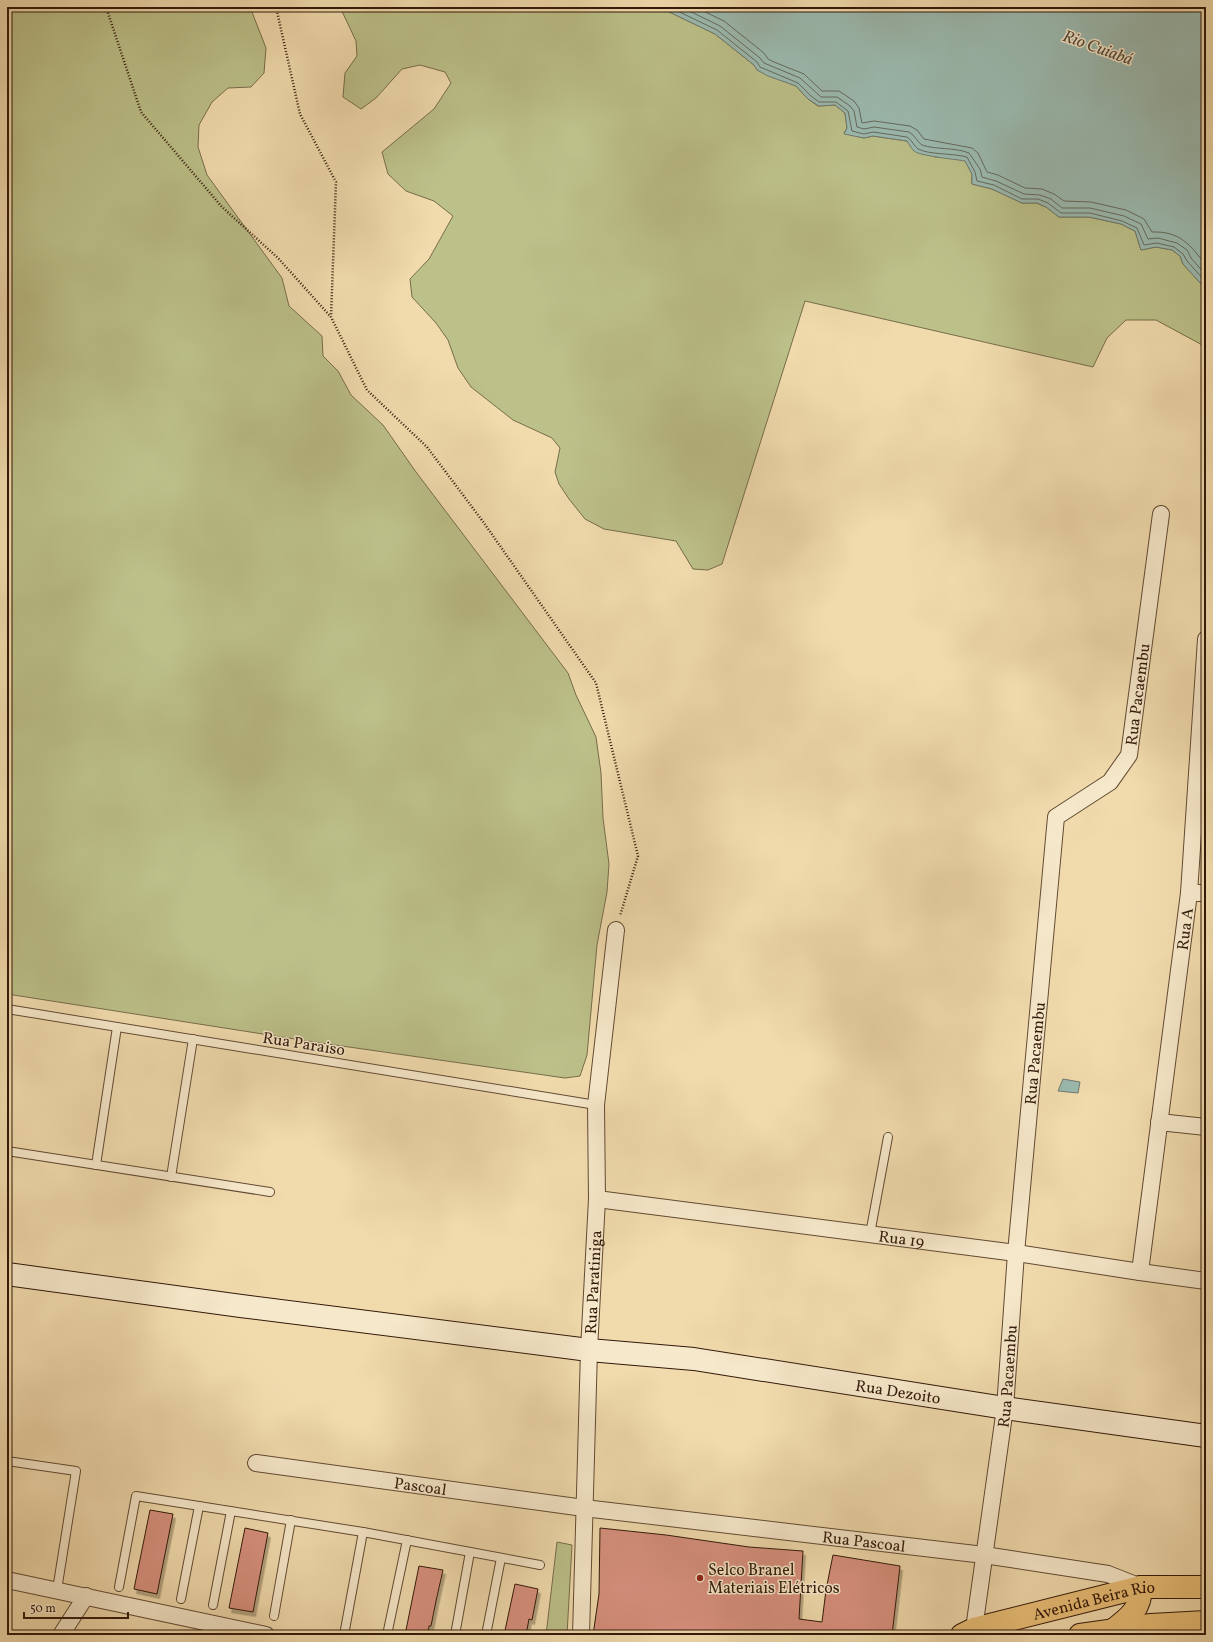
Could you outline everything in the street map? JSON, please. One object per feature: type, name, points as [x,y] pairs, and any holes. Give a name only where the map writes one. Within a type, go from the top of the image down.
[{"type":"main road","name":"Avenida Beira Rio","points":[[968,1632],[1141,1587],[1206,1587]]},
{"type":"main road","points":[[1113,1630],[1128,1619],[1134,1611],[1141,1596],[1141,1587]]},
{"type":"main road","name":"Avenida Beira Rio","points":[[1080,1635],[1151,1625],[1206,1622]]},
{"type":"street","name":"Rua Pacaembu","points":[[968,1632],[984,1555],[1005,1408],[1016,1253],[1056,817],[1110,782],[1129,755],[1161,514]]},
{"type":"street","name":"Rua A","points":[[1140,1272],[1158,1122],[1189,892],[1206,639]]},
{"type":"street","points":[[1189,892],[1206,893]]},
{"type":"street","name":"Rua Paratiniga","points":[[581,1635],[584,1508],[597,1199],[596,1105],[616,930]]},
{"type":"street","points":[[1158,1122],[1206,1127]]},
{"type":"street","name":"Rua 19","points":[[597,1199],[1016,1253],[1206,1281]]},
{"type":"street","name":"Rua Dezoito","points":[[7,1274],[233,1305],[590,1350],[694,1359],[1005,1408],[1206,1436]]},
{"type":"street","name":"Pascoal","points":[[256,1463],[584,1508]]},
{"type":"street","name":"Rua Pascoal","points":[[584,1508],[984,1555],[1108,1574],[1141,1587]]},
{"type":"street","points":[[7,1580],[86,1596],[238,1632],[266,1635]]},
{"type":"street","points":[[61,1635],[86,1596]]},
{"type":"lane","name":"Rua Paraiso","points":[[7,1009],[596,1105]]},
{"type":"lane","points":[[96,1165],[117,1027]]},
{"type":"lane","points":[[171,1177],[193,1039]]},
{"type":"lane","points":[[870,1234],[888,1136]]},
{"type":"lane","points":[[7,1151],[270,1192]]},
{"type":"lane","points":[[7,1461],[76,1471],[57,1590]]},
{"type":"lane","points":[[119,1587],[136,1496],[363,1532],[540,1565]]},
{"type":"lane","points":[[181,1599],[199,1506]]},
{"type":"lane","points":[[213,1605],[231,1511]]},
{"type":"lane","points":[[274,1616],[291,1520]]},
{"type":"lane","points":[[344,1635],[363,1532]]},
{"type":"lane","points":[[388,1635],[406,1540]]},
{"type":"lane","points":[[455,1635],[470,1552]]},
{"type":"lane","points":[[486,1635],[501,1558]]},
{"type":"path","points":[[106,7],[141,112],[222,207],[278,258],[331,317],[367,390],[427,447],[484,523],[596,683],[638,856],[616,930]]},
{"type":"path","points":[[276,7],[300,114],[336,182],[331,317]]},
{"type":"green space","points":[[7,7],[250,7],[266,48],[264,73],[251,87],[228,88],[212,102],[199,125],[198,147],[207,175],[282,278],[289,306],[322,336],[323,356],[338,371],[351,395],[383,425],[416,472],[568,673],[576,695],[596,737],[601,773],[603,818],[609,864],[607,892],[597,945],[587,1055],[580,1076],[565,1078],[314,1042],[7,994]]},
{"type":"green space","points":[[340,7],[659,7],[715,34],[754,65],[757,70],[796,86],[808,99],[818,106],[835,105],[845,113],[847,128],[844,133],[864,138],[873,136],[907,141],[935,157],[965,160],[972,174],[972,184],[992,189],[1022,203],[1036,203],[1046,207],[1059,217],[1089,217],[1121,224],[1135,231],[1141,250],[1156,247],[1172,250],[1180,256],[1183,264],[1203,286],[1206,287],[1206,347],[1156,320],[1126,320],[1107,338],[1093,367],[805,301],[722,564],[708,570],[693,569],[676,541],[604,529],[585,519],[559,484],[555,472],[560,448],[552,438],[513,420],[471,387],[458,368],[448,340],[436,323],[412,297],[410,279],[429,259],[453,216],[434,201],[406,191],[388,174],[382,152],[434,109],[451,83],[445,72],[420,65],[402,69],[376,98],[361,109],[343,97],[345,73],[357,56],[356,41]]},
{"type":"green space","points":[[557,1542],[572,1545],[567,1635],[546,1635]]},
{"type":"water","name":"Rio Cuiabá","points":[[659,7],[1206,7],[1206,287],[1203,286],[1183,264],[1180,256],[1172,250],[1156,247],[1141,250],[1135,231],[1121,224],[1089,217],[1059,217],[1046,207],[1037,203],[1022,203],[992,189],[972,184],[972,174],[965,161],[917,153],[907,141],[873,136],[864,138],[844,134],[847,128],[845,113],[835,105],[819,106],[808,99],[796,86],[768,76],[757,70],[754,65],[715,34]]},
{"type":"water","points":[[1063,1079],[1080,1082],[1078,1093],[1058,1091]]},
{"type":"building","points":[[150,1510],[173,1514],[157,1594],[134,1589]]},
{"type":"building","points":[[245,1528],[268,1533],[253,1612],[229,1608]]},
{"type":"building","name":"Selco Branel Materiais Elétricos","points":[[600,1528],[666,1535],[749,1547],[803,1551],[799,1619],[822,1622],[826,1590],[833,1555],[900,1566],[892,1635],[593,1635],[599,1594]]},
{"type":"building","points":[[419,1566],[443,1570],[428,1635],[405,1635]]},
{"type":"building","points":[[515,1584],[538,1589],[532,1620],[529,1619],[526,1635],[504,1635]]},
{"type":"place","name":"Selco Branel Materiais Elétricos","points":[[700,1578]]}]
